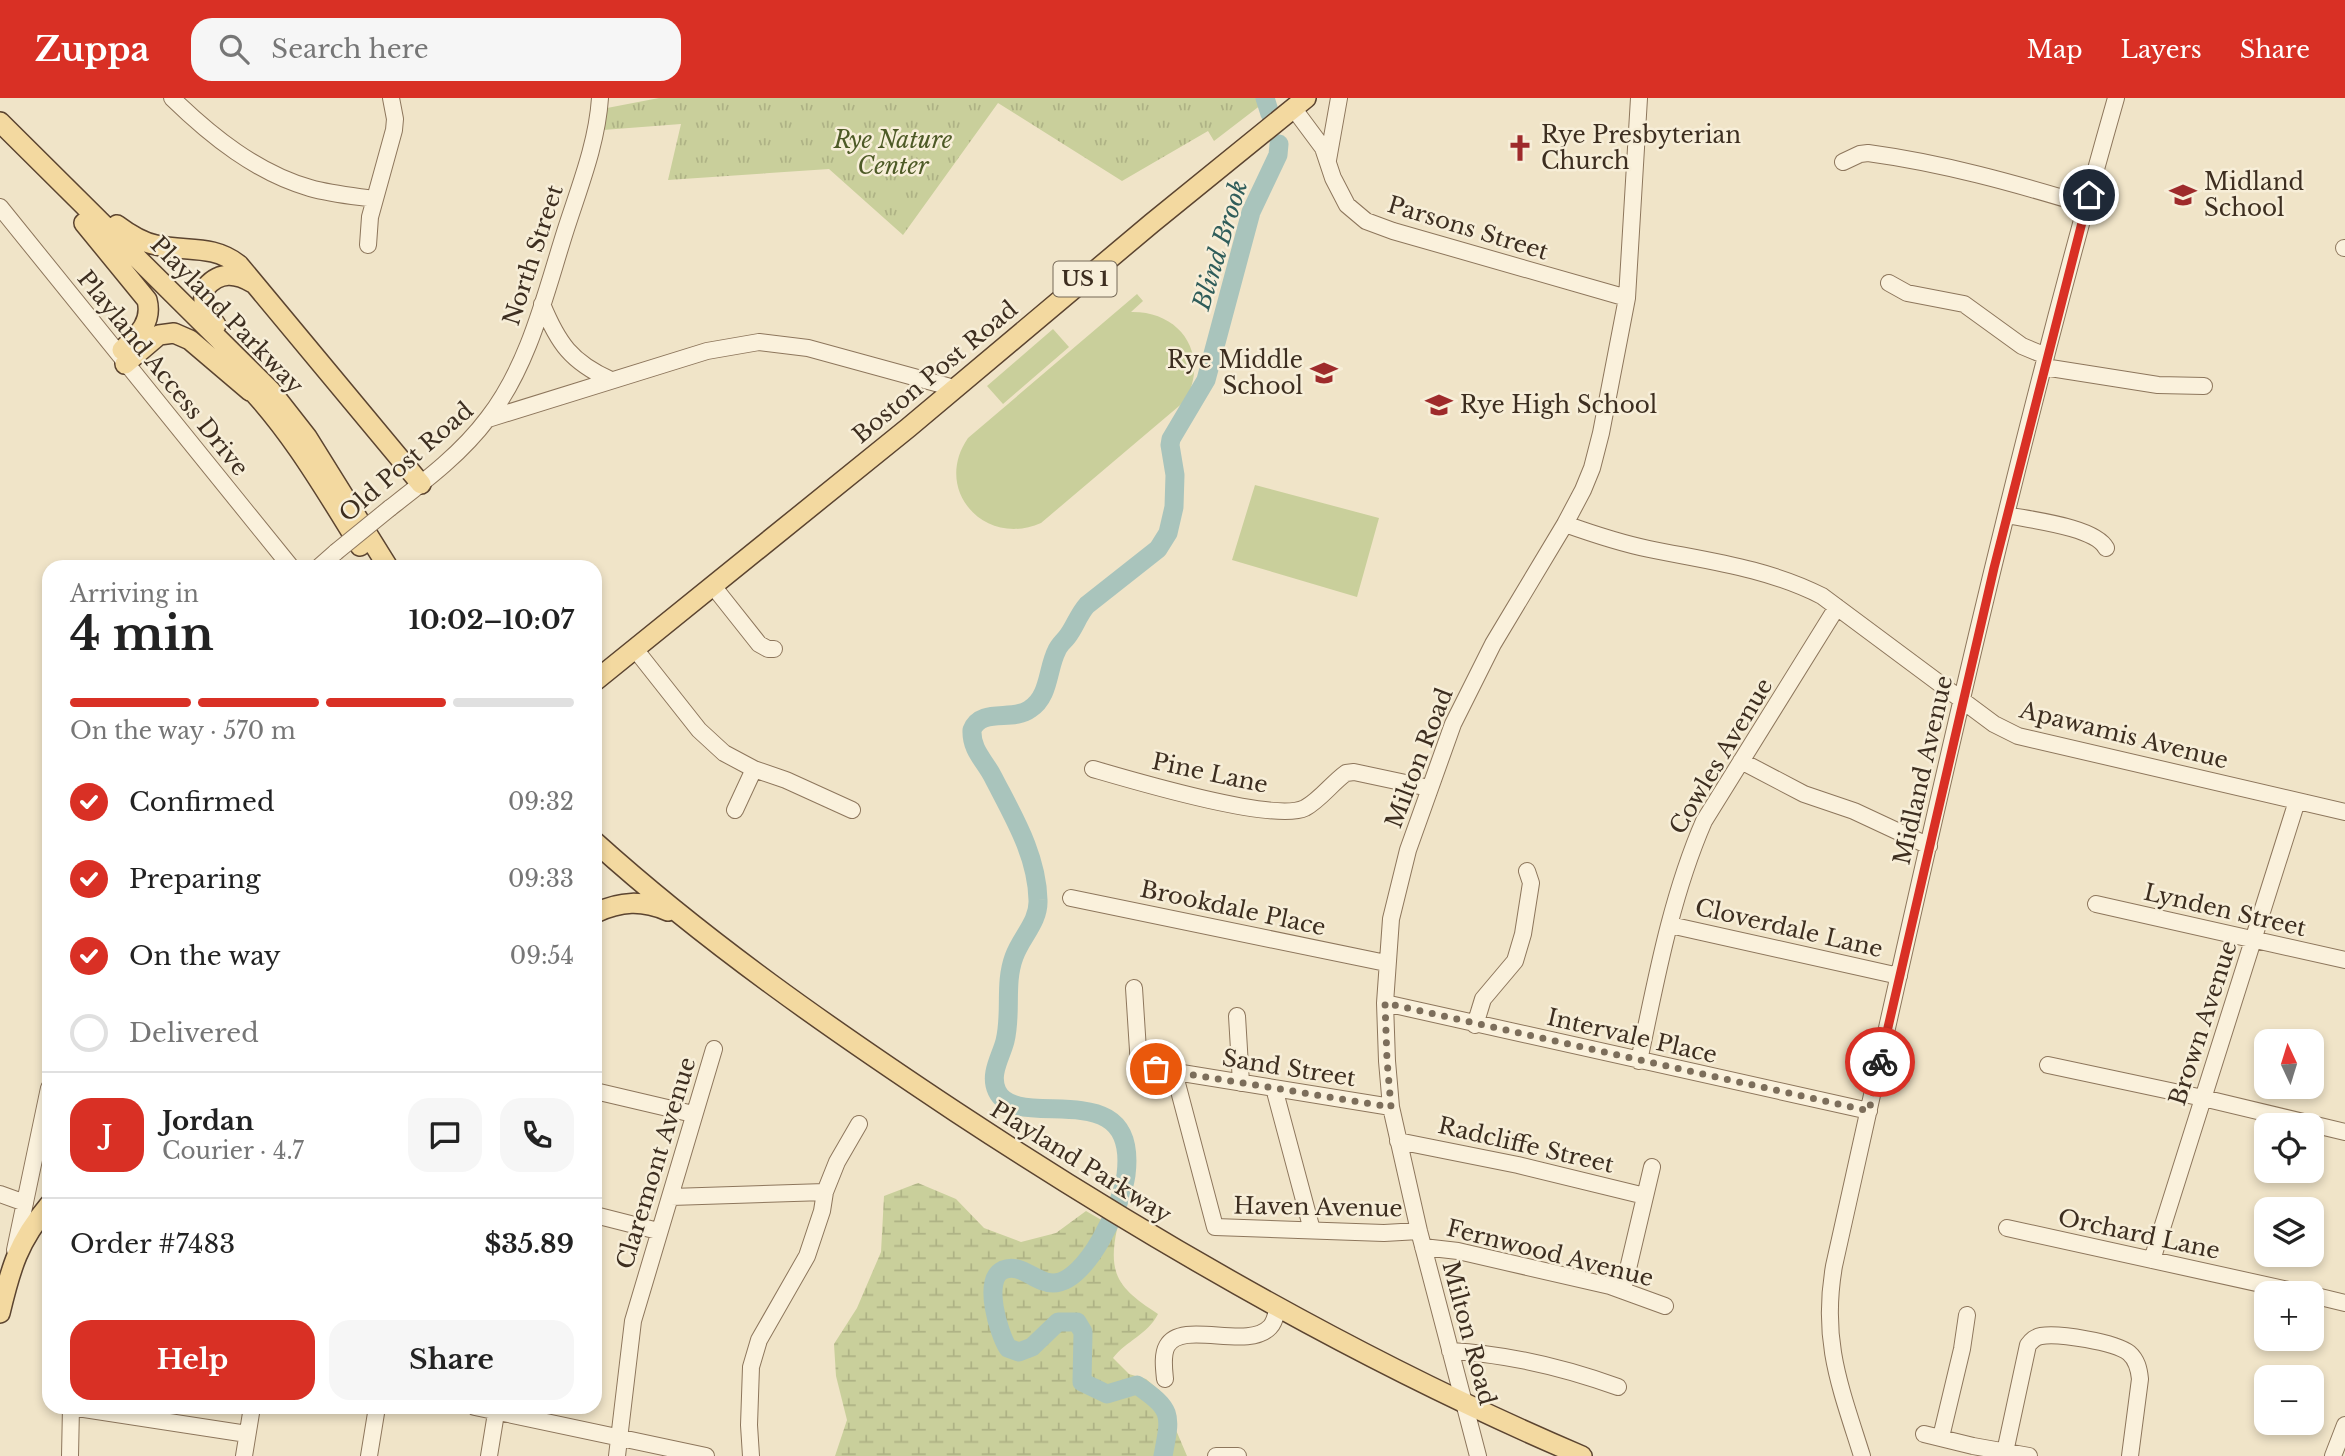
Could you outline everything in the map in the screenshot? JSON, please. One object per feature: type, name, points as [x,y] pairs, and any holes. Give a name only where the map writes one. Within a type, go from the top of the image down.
[{"type":"main road","name":"Boston Post Road","points":[[602,675],[901,434],[1182,198],[1300,104]]},
{"type":"main road","name":"Playland Parkway","points":[[0,122],[258,378],[307,437],[384,560]]},
{"type":"main road","name":"Playland Parkway","points":[[0,140],[261,401],[307,462],[369,560]]},
{"type":"main road","points":[[66,187],[137,238],[157,246],[202,248],[223,254],[239,265],[421,484]]},
{"type":"main road","points":[[84,223],[147,300],[149,309],[145,326],[121,359]]},
{"type":"main road","points":[[256,285],[227,274],[211,281],[203,294],[207,312],[258,378]]},
{"type":"main road","points":[[121,359],[159,335],[174,333],[190,340],[261,401]]},
{"type":"main road","name":"Playland Parkway","points":[[602,848],[745,965],[890,1068],[1088,1197],[1278,1307],[1464,1404],[1582,1456]]},
{"type":"main road","points":[[602,910],[618,904],[642,903],[687,920]]},
{"type":"main road","points":[[0,1313],[12,1263],[42,1214]]},
{"type":"street","points":[[172,98],[211,133],[262,168],[310,188],[374,200]]},
{"type":"street","points":[[368,245],[370,217],[396,119],[391,98]]},
{"type":"street","name":"North Street","points":[[488,419],[513,380],[542,304],[589,157],[600,98]]},
{"type":"street","points":[[1328,160],[1339,98]]},
{"type":"street","name":"Milton Road","points":[[1478,1456],[1421,1239],[1391,1107],[1385,1003],[1391,919],[1401,874],[1448,736],[1474,680],[1583,490],[1601,433],[1627,298],[1639,98]]},
{"type":"street","name":"Midland Avenue","points":[[1863,1456],[1836,1370],[1829,1331],[1828,1310],[1834,1266],[1928,846],[2007,515],[2045,361],[2116,98]]},
{"type":"street","name":"Parsons Street","points":[[1300,104],[1347,205],[1366,220],[1377,226],[1627,298]]},
{"type":"street","points":[[1843,162],[1860,153],[1914,159],[1994,178],[2086,205]]},
{"type":"street","name":"Playland Access Drive","points":[[0,207],[285,560]]},
{"type":"street","points":[[1889,283],[1907,293],[1964,304],[2045,361],[2158,386],[2204,386]]},
{"type":"street","points":[[542,304],[562,346],[586,367],[611,380]]},
{"type":"street","name":"Old Post Road","points":[[327,560],[421,484],[456,453],[488,419],[707,351],[759,342],[808,348],[954,388]]},
{"type":"street","points":[[2007,515],[2079,530],[2095,537],[2106,548]]},
{"type":"street","name":"Apawamis Avenue","points":[[1565,524],[1621,542],[1778,576],[1822,596],[1962,702],[1994,724],[2018,736],[2345,812]]},
{"type":"street","points":[[713,586],[759,644],[774,649]]},
{"type":"street","name":"Cowles Avenue","points":[[1639,1061],[1670,925],[1688,859],[1704,821],[1837,607]]},
{"type":"street","points":[[635,649],[699,730],[724,753],[754,769],[786,780],[852,810]]},
{"type":"street","points":[[1741,761],[1804,794],[1854,811],[1928,846]]},
{"type":"street","points":[[734,810],[754,769]]},
{"type":"street","name":"Pine Lane","points":[[1093,769],[1239,806],[1283,811],[1304,808],[1346,773],[1354,772],[1429,788]]},
{"type":"street","name":"Brown Avenue","points":[[2152,1259],[2297,801]]},
{"type":"street","points":[[1475,1024],[1483,999],[1515,961],[1523,934],[1531,883],[1527,871]]},
{"type":"street","name":"Brookdale Place","points":[[1071,898],[1387,962]]},
{"type":"street","name":"Lynden Street","points":[[2096,904],[2345,960]]},
{"type":"street","name":"Cloverdale Lane","points":[[1670,925],[1899,976]]},
{"type":"street","name":"Sand Street","points":[[1134,988],[1139,1066],[1391,1107]]},
{"type":"street","name":"Intervale Place","points":[[1385,1003],[1869,1111]]},
{"type":"street","points":[[1237,1016],[1241,1083]]},
{"type":"street","name":"Claremont Avenue","points":[[617,1456],[633,1321],[714,1049]]},
{"type":"street","points":[[2048,1065],[2345,1132]]},
{"type":"street","name":"Haven Avenue","points":[[1174,1072],[1215,1227],[1384,1233],[1421,1239]]},
{"type":"street","points":[[1274,1088],[1312,1230]]},
{"type":"street","points":[[602,1093],[693,1114]]},
{"type":"street","points":[[12,1263],[42,1121]]},
{"type":"street","points":[[751,1456],[751,1367],[760,1340],[807,1256],[822,1212],[825,1192],[837,1162],[859,1124]]},
{"type":"street","name":"Radcliffe Street","points":[[1398,1141],[1518,1164],[1645,1196]]},
{"type":"street","points":[[1623,1290],[1652,1167]]},
{"type":"street","points":[[671,1197],[825,1192]]},
{"type":"street","points":[[0,1194],[25,1203]]},
{"type":"street","points":[[602,1217],[658,1231]]},
{"type":"street","name":"Orchard Lane","points":[[2007,1228],[2254,1282]]},
{"type":"street","name":"Fernwood Avenue","points":[[1421,1239],[1458,1251],[1623,1290],[1665,1306]]},
{"type":"street","points":[[2324,1299],[2345,1303]]},
{"type":"street","points":[[1164,1379],[1165,1351],[1167,1344],[1174,1339],[1190,1335],[1239,1336],[1263,1332],[1273,1322],[1278,1307]]},
{"type":"street","points":[[1941,1437],[1962,1349],[1967,1315]]},
{"type":"street","points":[[2005,1452],[2028,1345],[2036,1338],[2048,1336],[2110,1344],[2133,1357],[2140,1370],[2140,1378],[2130,1456]]},
{"type":"street","points":[[1450,1351],[1503,1356],[1578,1374],[1618,1387]]},
{"type":"street","points":[[70,1456],[71,1414]]},
{"type":"street","points":[[117,1414],[247,1434]]},
{"type":"street","points":[[244,1456],[250,1414]]},
{"type":"street","points":[[369,1456],[376,1414]]},
{"type":"street","points":[[489,1456],[495,1414]]},
{"type":"street","points":[[516,1414],[619,1439],[706,1456]]},
{"type":"street","points":[[2333,1456],[2345,1426]]},
{"type":"street","points":[[1924,1434],[2029,1456]]},
{"type":"street","points":[[1216,1456],[1238,1456]]},
{"type":"green space","name":"Rye Nature Center","points":[[659,98],[1270,98],[1214,141],[1208,131],[1122,181],[998,103],[903,235],[829,169],[668,180],[681,124],[603,130],[607,108]]},
{"type":"green space","points":[[1137,294],[1143,301],[1131,312],[1164,319],[1186,339],[1194,368],[1192,384],[1185,401],[1041,523],[1020,529],[1001,528],[984,521],[970,509],[961,494],[956,477],[959,458],[968,438]]},
{"type":"green space","points":[[1053,329],[1069,347],[1003,404],[987,386]]},
{"type":"green space","points":[[1255,485],[1379,518],[1357,597],[1232,560]]},
{"type":"green space","points":[[918,1183],[956,1199],[984,1228],[1021,1242],[1056,1233],[1086,1211],[1117,1229],[1114,1259],[1120,1280],[1134,1297],[1158,1314],[1149,1327],[1113,1358],[1129,1374],[1146,1379],[1159,1390],[1187,1456],[835,1456],[847,1420],[836,1376],[834,1344],[857,1308],[881,1252],[884,1196]]},
{"type":"waterway","name":"Blind Brook","points":[[1265,98],[1270,114]]},
{"type":"waterway","name":"Blind Brook","points":[[1163,1456],[1168,1422],[1163,1407],[1157,1401],[1137,1385],[1107,1394],[1082,1382],[1083,1332],[1077,1322],[1058,1322],[1032,1347],[1019,1352],[1008,1348],[997,1320],[994,1284],[1003,1270],[1016,1269],[1053,1283],[1066,1280],[1090,1256],[1110,1222],[1123,1188],[1126,1175],[1125,1143],[1114,1124],[1096,1114],[1027,1108],[1009,1103],[997,1091],[994,1078],[1007,1030],[1011,967],[1036,915],[1037,883],[1023,836],[976,749],[972,730],[982,719],[1023,713],[1036,704],[1045,690],[1058,648],[1087,605],[1158,549],[1168,533],[1174,507],[1175,475],[1171,439],[1206,380],[1251,212],[1278,155],[1279,144]]},
{"type":"way so far","points":[[1156,1069],[1391,1107],[1385,1003],[1869,1111],[1880,1062]]},
{"type":"place","name":"Rye Presbyterian Church","points":[[1520,148]]},
{"type":"place","name":"Midland School","points":[[2183,195]]},
{"type":"place","name":"Rye Middle School","points":[[1324,373]]},
{"type":"place","name":"Rye High School","points":[[1439,405]]},
{"type":"route","points":[[1880,1062],[1994,568],[2089,195]]}]
